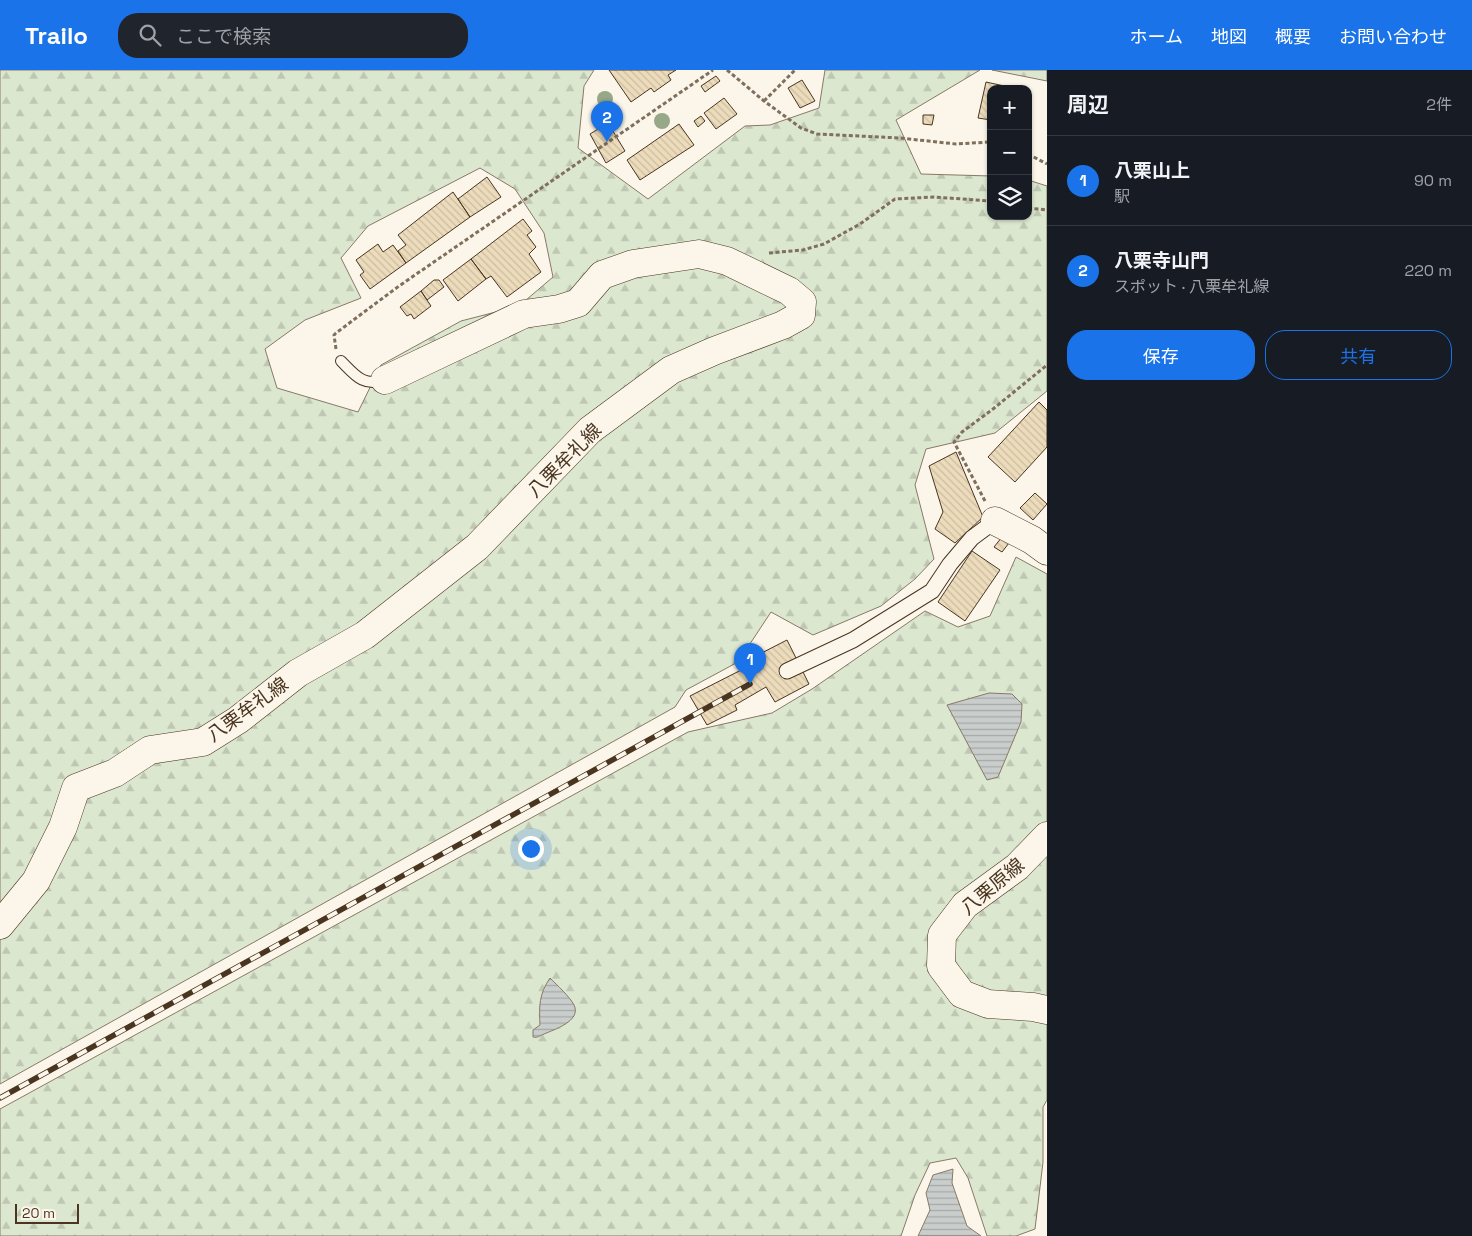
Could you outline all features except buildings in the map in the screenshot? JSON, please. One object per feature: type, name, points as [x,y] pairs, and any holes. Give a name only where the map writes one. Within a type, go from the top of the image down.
[{"type":"main road","name":"八栗牟礼線","points":[[0,925],[36,881],[62,827],[76,788],[116,773],[150,750],[203,742],[238,720],[298,673],[365,636],[477,547],[590,430],[671,370],[801,316],[802,302],[789,291],[726,260],[699,254],[633,264],[602,275],[578,303],[560,310],[524,314],[385,380]]},
{"type":"main road","points":[[995,521],[1032,540],[1047,551]]},
{"type":"main road","name":"八栗原線","points":[[1047,836],[1017,867],[965,905],[942,935],[941,966],[962,994],[988,1004],[1033,1007],[1047,1010]]},
{"type":"street","points":[[787,671],[853,640],[932,591],[950,564],[972,538],[995,521]]},
{"type":"lane","points":[[341,361],[361,380],[370,383],[385,380]]},
{"type":"path","points":[[336,346],[334,335],[336,332],[399,286],[713,70]]},
{"type":"path","points":[[727,70],[764,101],[801,128],[817,134],[900,138],[956,144],[987,142]]},
{"type":"path","points":[[764,101],[795,70]]},
{"type":"path","points":[[1032,156],[1047,164]]},
{"type":"path","points":[[767,253],[803,250],[824,244],[860,224],[895,200],[934,197],[987,201]]},
{"type":"path","points":[[1032,208],[1047,210]]},
{"type":"path","points":[[995,521],[954,442],[962,432],[1047,365]]},
{"type":"green space","points":[[0,70],[594,70],[584,86],[578,148],[648,199],[745,126],[770,125],[819,108],[825,70],[980,70],[896,120],[921,174],[987,176],[987,220],[1032,220],[1032,181],[1047,186],[1047,391],[995,433],[926,449],[915,485],[934,559],[915,579],[881,606],[813,635],[771,612],[738,662],[686,690],[675,707],[0,1084]],"holes":[[[480,168],[515,189],[544,233],[553,277],[519,306],[461,321],[381,365],[358,412],[277,388],[265,349],[305,320],[361,298],[341,258],[368,226]]]},
{"type":"green space","points":[[992,70],[1047,70],[1047,81]]},
{"type":"green space","points":[[1016,557],[1047,574],[1047,1100],[1043,1107],[1043,1162],[1035,1229],[1016,1236],[987,1236],[968,1178],[956,1158],[930,1163],[915,1195],[901,1236],[0,1236],[0,1109],[688,732],[772,713],[812,689],[925,611],[958,627],[990,616]]},
{"type":"shaded area","points":[[989,693],[1012,694],[1022,704],[1021,722],[998,777],[987,780],[947,705]]},
{"type":"shaded area","points":[[550,978],[574,1005],[574,1016],[560,1027],[538,1037],[533,1037],[533,1030],[540,1025],[540,1000]]},
{"type":"shaded area","points":[[953,1169],[952,1183],[967,1226],[981,1236],[918,1236],[930,1210],[926,1193],[933,1175]]},
{"type":"railway","points":[[0,1098],[750,684]]},
{"type":"place","name":"八栗寺山門","points":[[607,142]]},
{"type":"place","name":"八栗山上","points":[[750,684]]}]
